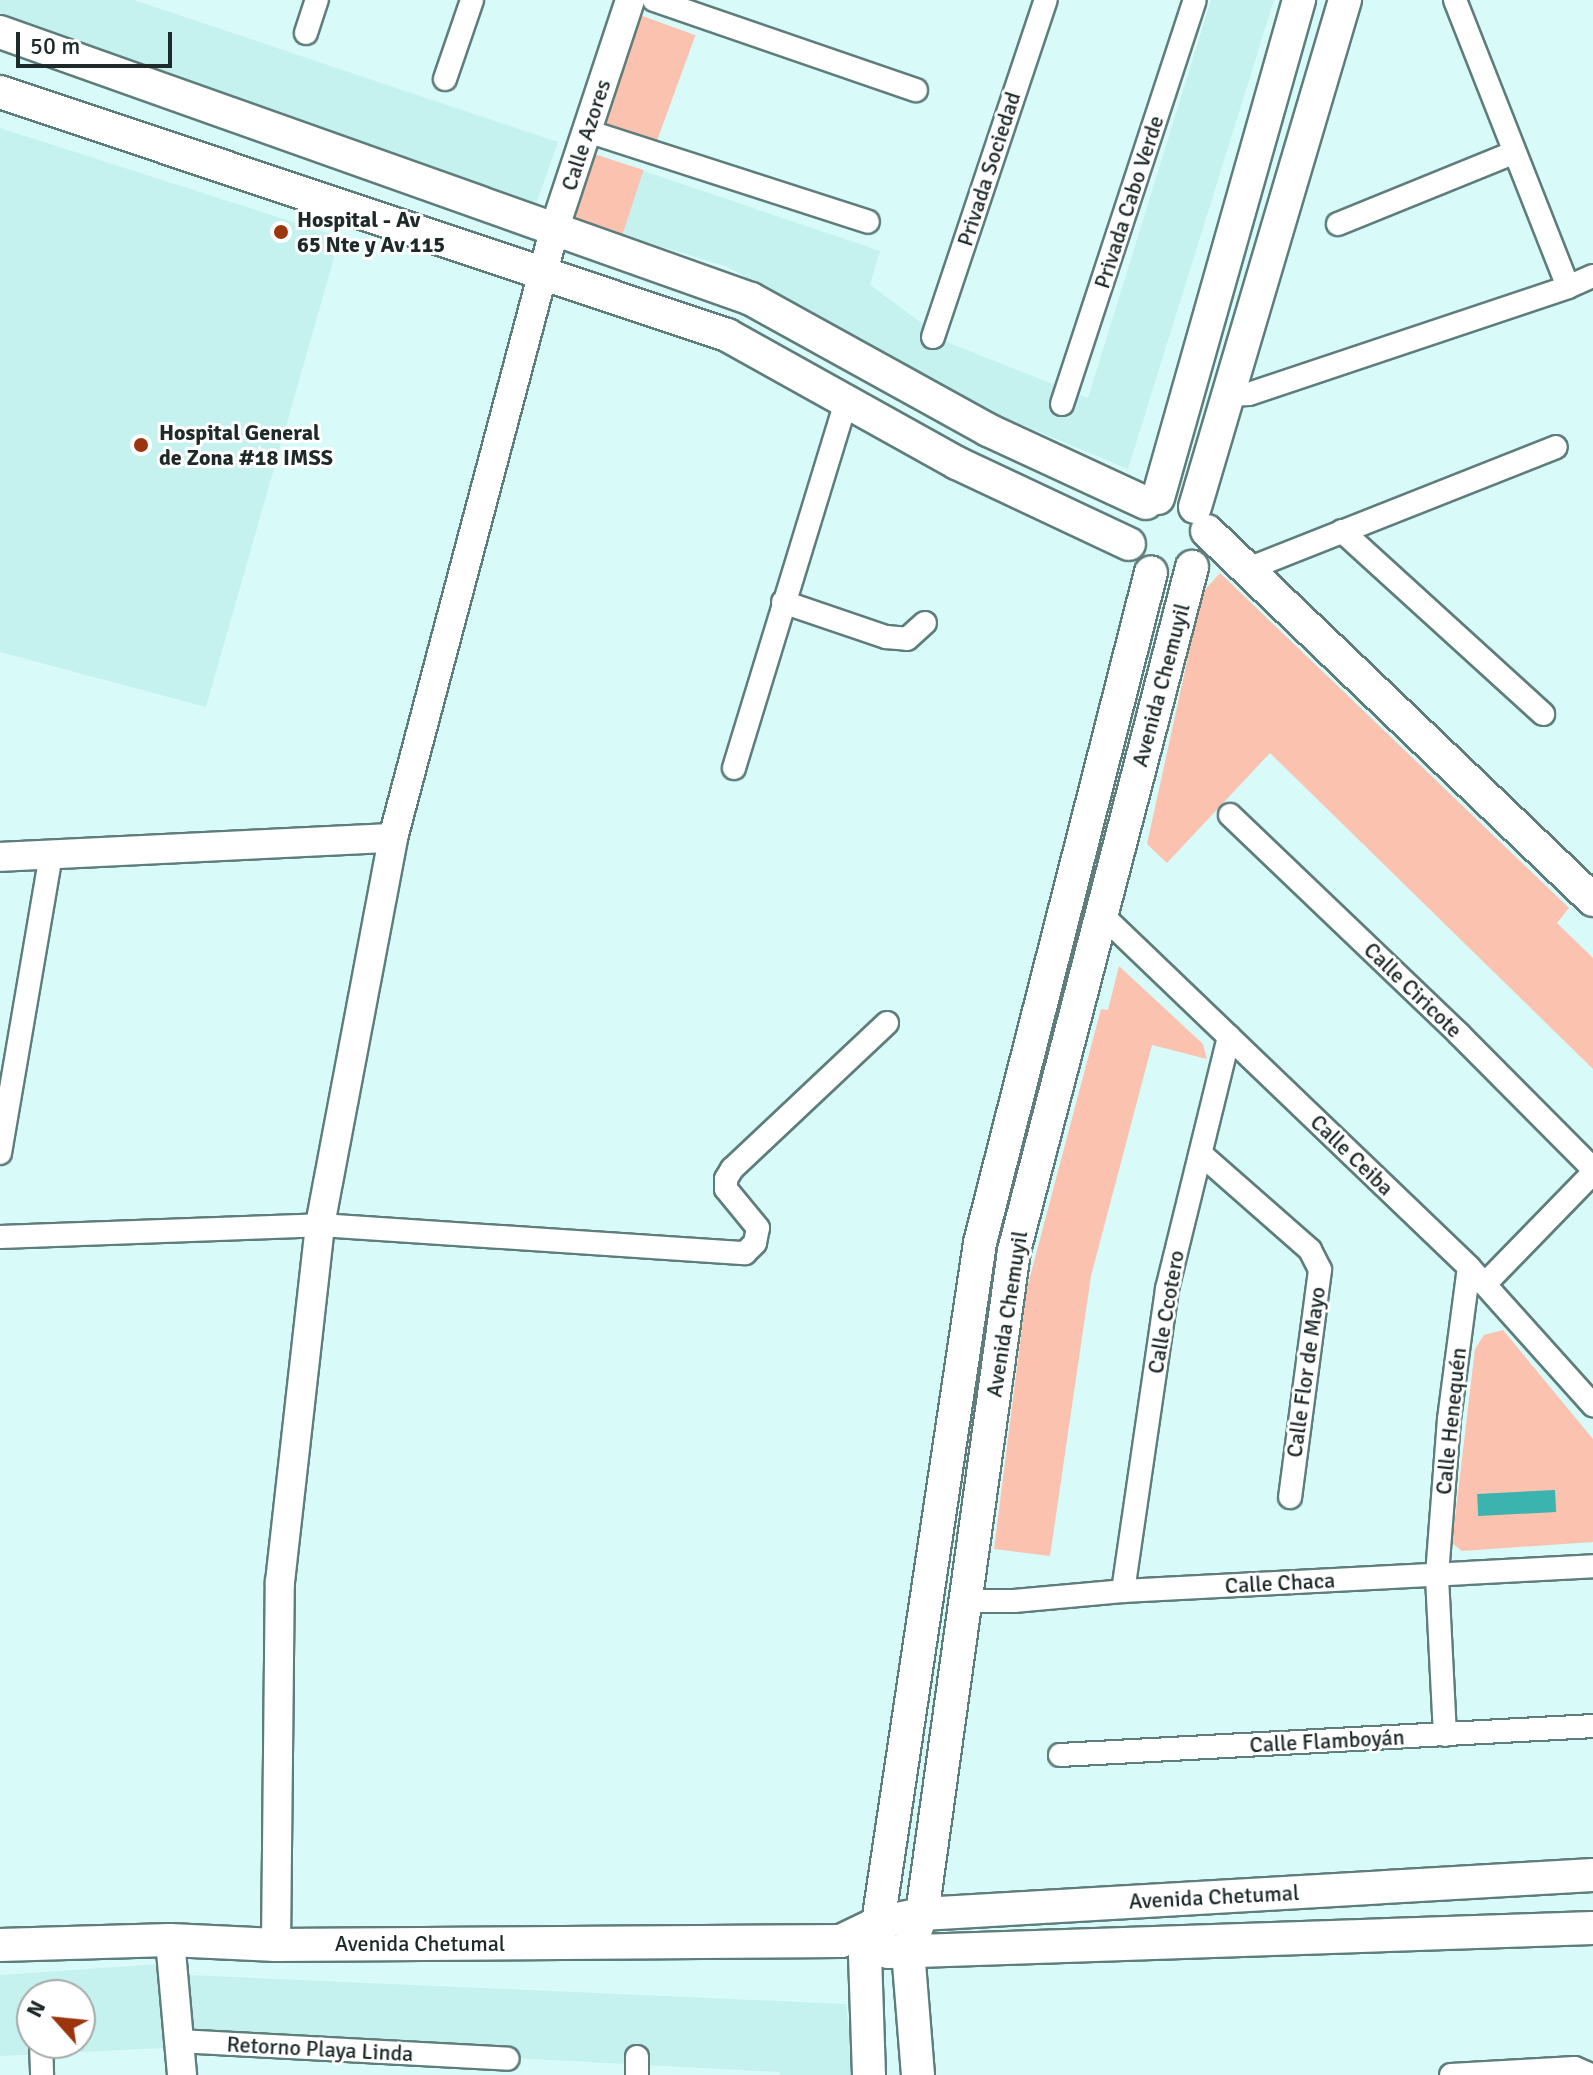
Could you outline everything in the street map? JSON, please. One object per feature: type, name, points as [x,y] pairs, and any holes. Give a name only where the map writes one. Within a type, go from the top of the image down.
[{"type":"main road","points":[[1299,0],[1152,500],[1131,521],[1129,544],[1133,556],[1151,572],[1172,575],[1192,567],[1206,545],[1201,519],[1228,395],[1345,0]]},
{"type":"main road","points":[[0,32],[751,299],[988,430],[1152,500],[1172,496],[1201,519],[1248,569],[1593,900]]},
{"type":"main road","points":[[0,92],[727,335],[957,463],[1129,544]]},
{"type":"main road","name":"Avenida Chemuyil","points":[[918,2075],[908,1950],[922,1914],[1014,1251],[1192,567]]},
{"type":"main road","name":"Avenida Chemuyil","points":[[878,1923],[980,1243],[1151,572]]},
{"type":"main road","name":"Avenida Chetumal","points":[[853,1947],[878,1923],[922,1914],[1593,1875]]},
{"type":"main road","name":"Avenida Chetumal","points":[[0,1945],[170,1940],[276,1945],[853,1947],[908,1950],[1593,1928]]},
{"type":"main road","points":[[853,1947],[869,2075]]},
{"type":"street","points":[[306,33],[317,0]]},
{"type":"street","points":[[445,79],[472,0]]},
{"type":"street","name":"Calle Azores","points":[[276,1945],[280,1582],[320,1225],[393,838],[555,227],[630,0]]},
{"type":"street","points":[[654,0],[916,90]]},
{"type":"street","name":"Privada Sociedad","points":[[933,337],[1046,0]]},
{"type":"street","name":"Privada Cabo Verde","points":[[1062,404],[1195,0]]},
{"type":"street","points":[[1455,0],[1568,287]]},
{"type":"street","points":[[587,131],[868,222]]},
{"type":"street","points":[[1338,224],[1513,153]]},
{"type":"street","points":[[1228,395],[1249,394],[1593,276]]},
{"type":"street","points":[[734,768],[846,402]]},
{"type":"street","points":[[1248,569],[1556,447]]},
{"type":"street","points":[[1342,531],[1543,714]]},
{"type":"street","points":[[783,602],[886,637],[907,639],[925,623]]},
{"type":"street","name":"Calle Ciricote","points":[[1230,815],[1459,1034],[1593,1171],[1485,1284]]},
{"type":"street","points":[[0,857],[393,838]]},
{"type":"street","points":[[0,1153],[51,855]]},
{"type":"street","name":"Calle Ceiba","points":[[1101,914],[1469,1267],[1593,1405]]},
{"type":"street","points":[[0,1237],[320,1225],[745,1253],[755,1243],[758,1228],[726,1189],[726,1179],[732,1169],[887,1023]]},
{"type":"street","name":"Calle Ccotero","points":[[1123,1591],[1167,1289],[1229,1037]]},
{"type":"street","name":"Calle Flor de Mayo","points":[[1202,1155],[1318,1260],[1320,1270],[1290,1497]]},
{"type":"street","points":[[980,1243],[1014,1251]]},
{"type":"street","name":"Calle Henequén","points":[[1445,1735],[1437,1575],[1449,1419],[1469,1267]]},
{"type":"street","name":"Calle Chaca","points":[[967,1601],[1014,1601],[1123,1591],[1593,1566]]},
{"type":"street","name":"Calle Flamboyán","points":[[1060,1755],[1593,1726]]},
{"type":"street","points":[[170,1940],[182,2075]]},
{"type":"street","name":"Retorno Playa Linda","points":[[180,2041],[508,2059]]},
{"type":"street","points":[[1451,2075],[1575,2068],[1591,2075]]},
{"type":"shaded area","points":[[0,0],[134,0],[558,142],[529,224],[0,32]]},
{"type":"shaded area","points":[[1211,0],[1274,0],[1128,469],[944,392],[728,267],[573,220],[594,154],[880,251],[870,285],[949,343],[1088,398]]},
{"type":"shaded area","points":[[640,15],[695,35],[655,145],[600,125]]},
{"type":"shaded area","name":"Hospital General de Zona #18 IMSS","points":[[0,128],[340,237],[206,707],[0,652]]},
{"type":"shaded area","points":[[594,154],[643,170],[622,236],[573,220]]},
{"type":"shaded area","points":[[1220,573],[1569,908],[1557,923],[1593,958],[1593,1069],[1270,753],[1167,863],[1147,844],[1202,593]]},
{"type":"shaded area","points":[[1119,966],[1203,1044],[1207,1059],[1152,1045],[1091,1276],[1050,1556],[994,1549],[1027,1288],[1101,1009],[1108,1010]]},
{"type":"shaded area","points":[[1503,1330],[1593,1439],[1593,1542],[1462,1551],[1452,1543],[1475,1349],[1484,1335]]},
{"type":"shaded area","points":[[161,1964],[165,2048],[96,2051],[96,1979],[16,1979],[16,2055],[0,2056],[0,1975]]},
{"type":"shaded area","points":[[188,1975],[846,2004],[854,2075],[780,2075],[779,2072],[194,2041]]},
{"type":"water","points":[[1555,1490],[1556,1512],[1478,1516],[1477,1494]]},
{"type":"place","name":"Hospital - Av 65 Nte y Av 115","points":[[281,232]]},
{"type":"place","name":"Hospital General de Zona #18 IMSS","points":[[141,445]]}]
